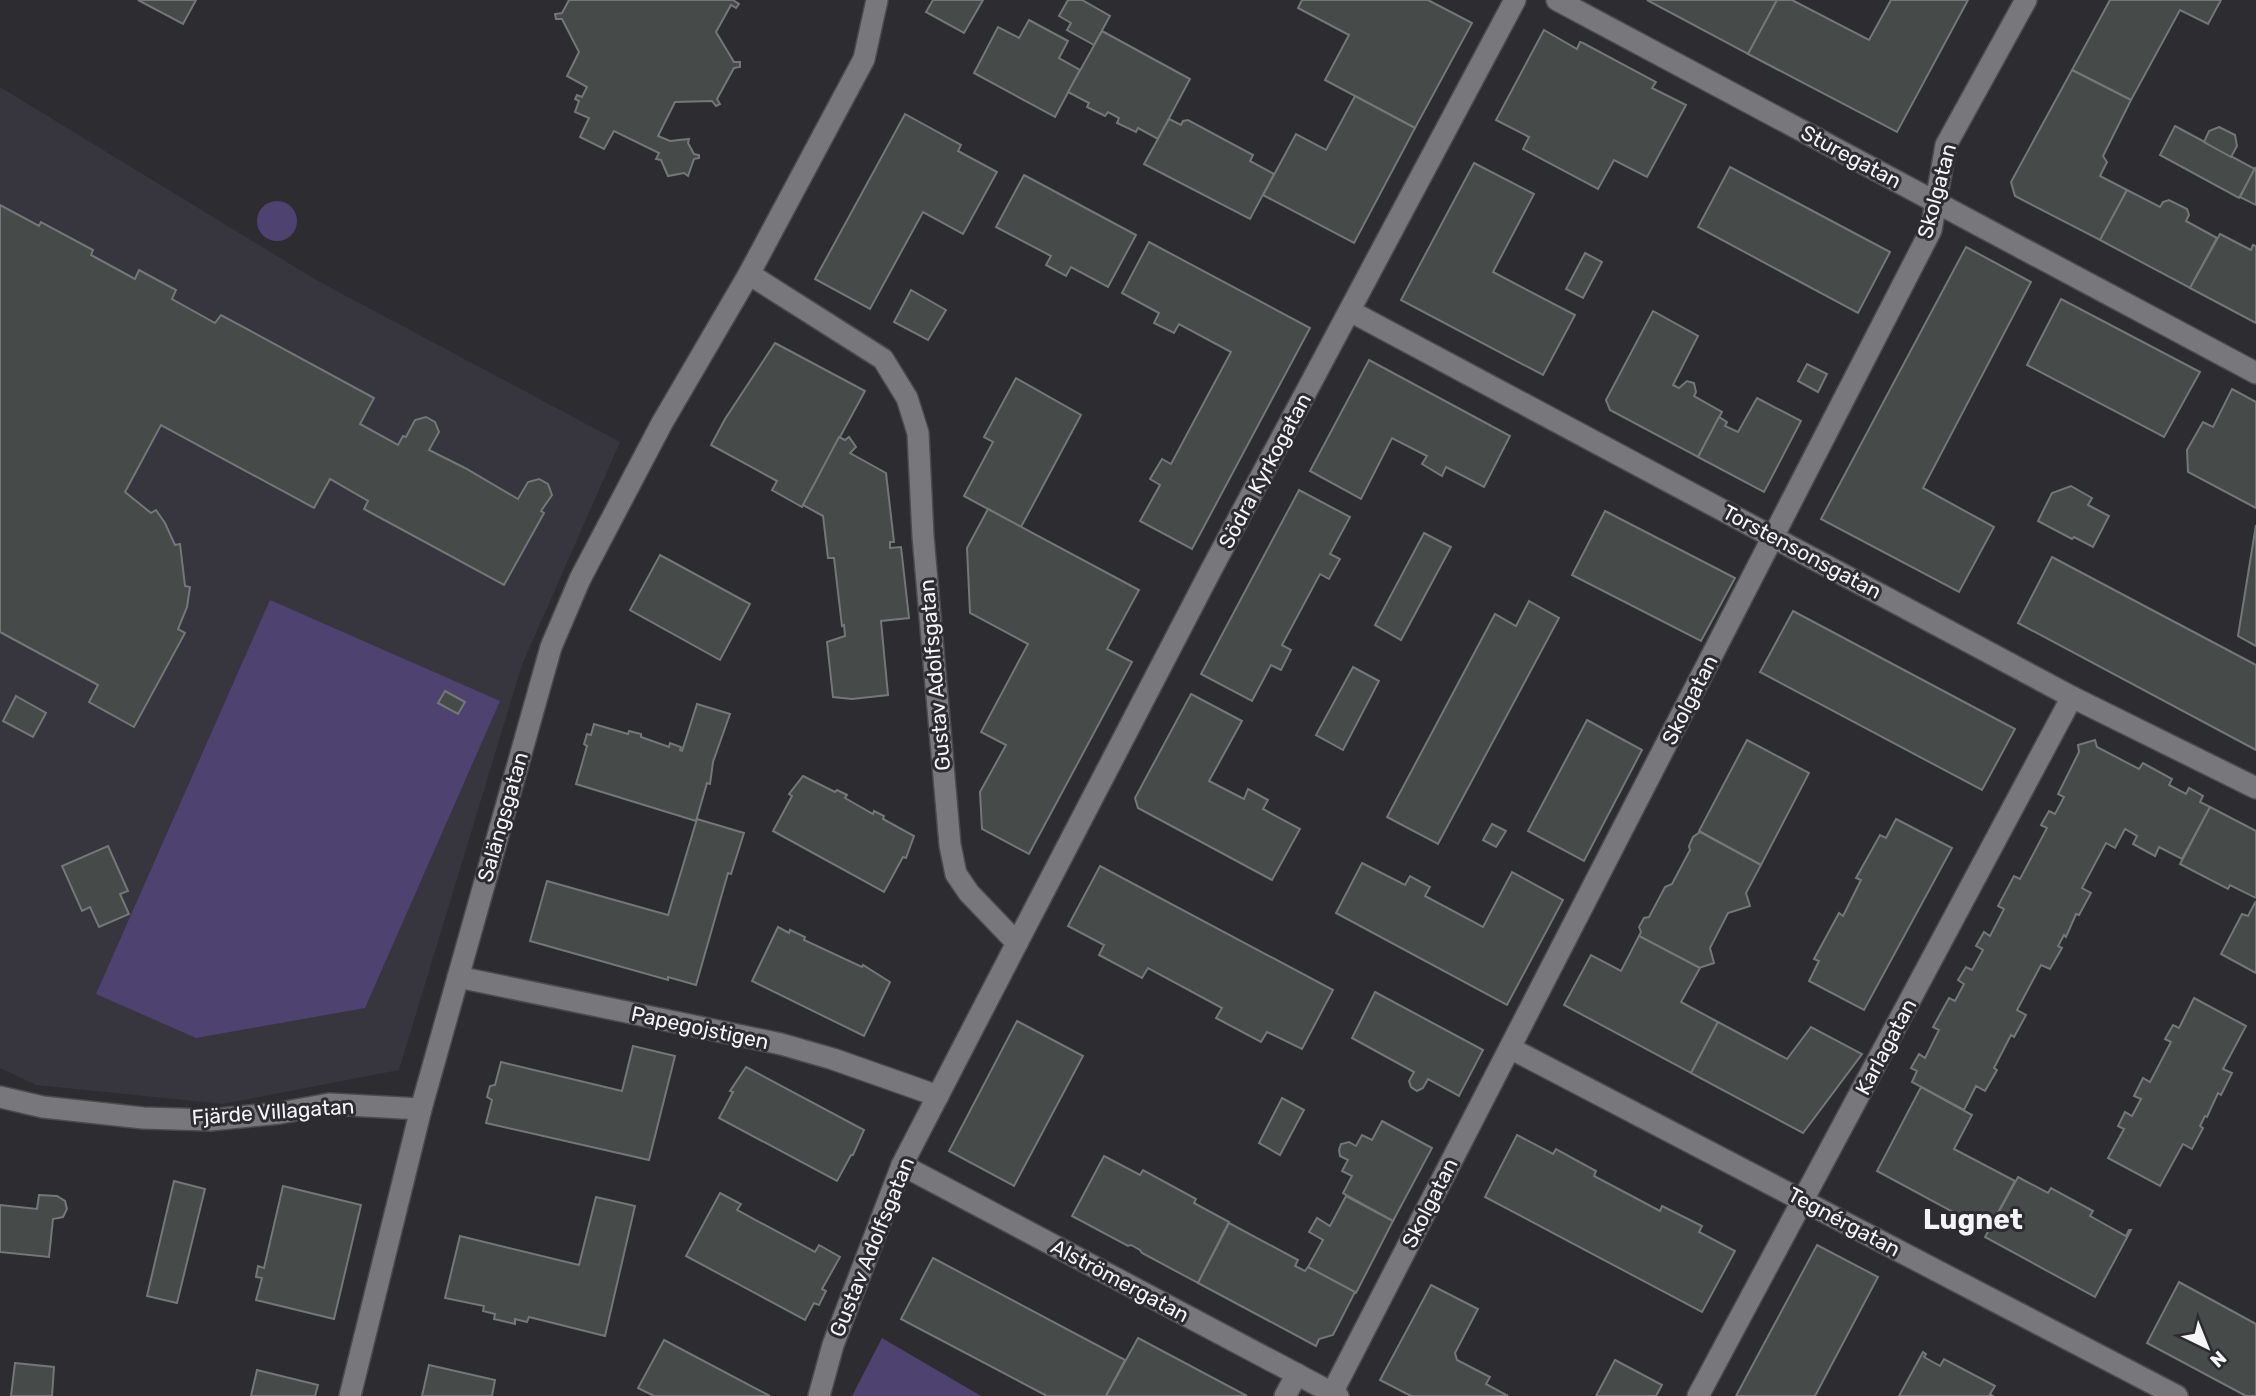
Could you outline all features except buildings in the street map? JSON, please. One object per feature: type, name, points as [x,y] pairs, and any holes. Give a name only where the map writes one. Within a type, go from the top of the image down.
[{"type":"street","points":[[749,274],[864,59],[877,0]]},
{"type":"street","name":"Södra Kyrkogatan","points":[[1017,943],[1210,572],[1515,0]]},
{"type":"street","name":"Sturegatan","points":[[1557,0],[2256,373]]},
{"type":"street","name":"Skolgatan","points":[[1335,1394],[1931,230],[1946,145],[2026,0]]},
{"type":"street","name":"Gustav Adolfsgatan","points":[[749,274],[883,359],[907,398],[918,433],[923,536],[950,845],[956,874],[969,893],[1017,943],[902,1165],[833,1345],[820,1396]]},
{"type":"street","name":"Salängsgatan","points":[[350,1396],[421,1109],[551,647],[580,579],[662,422],[749,274]]},
{"type":"street","name":"Torstensonsgatan","points":[[1350,311],[2072,697],[2256,788]]},
{"type":"street","name":"Karlagatan","points":[[1698,1396],[2072,697]]},
{"type":"street","name":"Papegojstigen","points":[[458,978],[781,1044],[833,1059],[938,1096]]},
{"type":"street","name":"Tegnérgatan","points":[[1510,1048],[2177,1396]]},
{"type":"street","name":"Fjärde Villagatan","points":[[0,1097],[43,1107],[143,1118],[210,1120],[280,1113],[329,1104],[421,1109]]},
{"type":"street","name":"Alströmergatan","points":[[902,1165],[1335,1394]]},
{"type":"street","points":[[1285,1396],[1297,1374]]},
{"type":"shaded area","points":[[0,87],[318,281],[620,442],[522,665],[399,1070],[223,1104],[36,1085],[0,1068]]},
{"type":"shaded area","points":[[277,201],[285,202],[291,207],[296,213],[296,229],[291,235],[285,240],[277,241],[269,240],[263,235],[258,229],[257,221],[258,213],[263,207],[269,202]]},
{"type":"shaded area","points":[[270,600],[500,701],[365,1008],[196,1038],[96,994]]},
{"type":"shaded area","points":[[882,1338],[981,1396],[852,1396]]},
{"type":"district","name":"Lugnet","points":[[1973,1219]]}]
